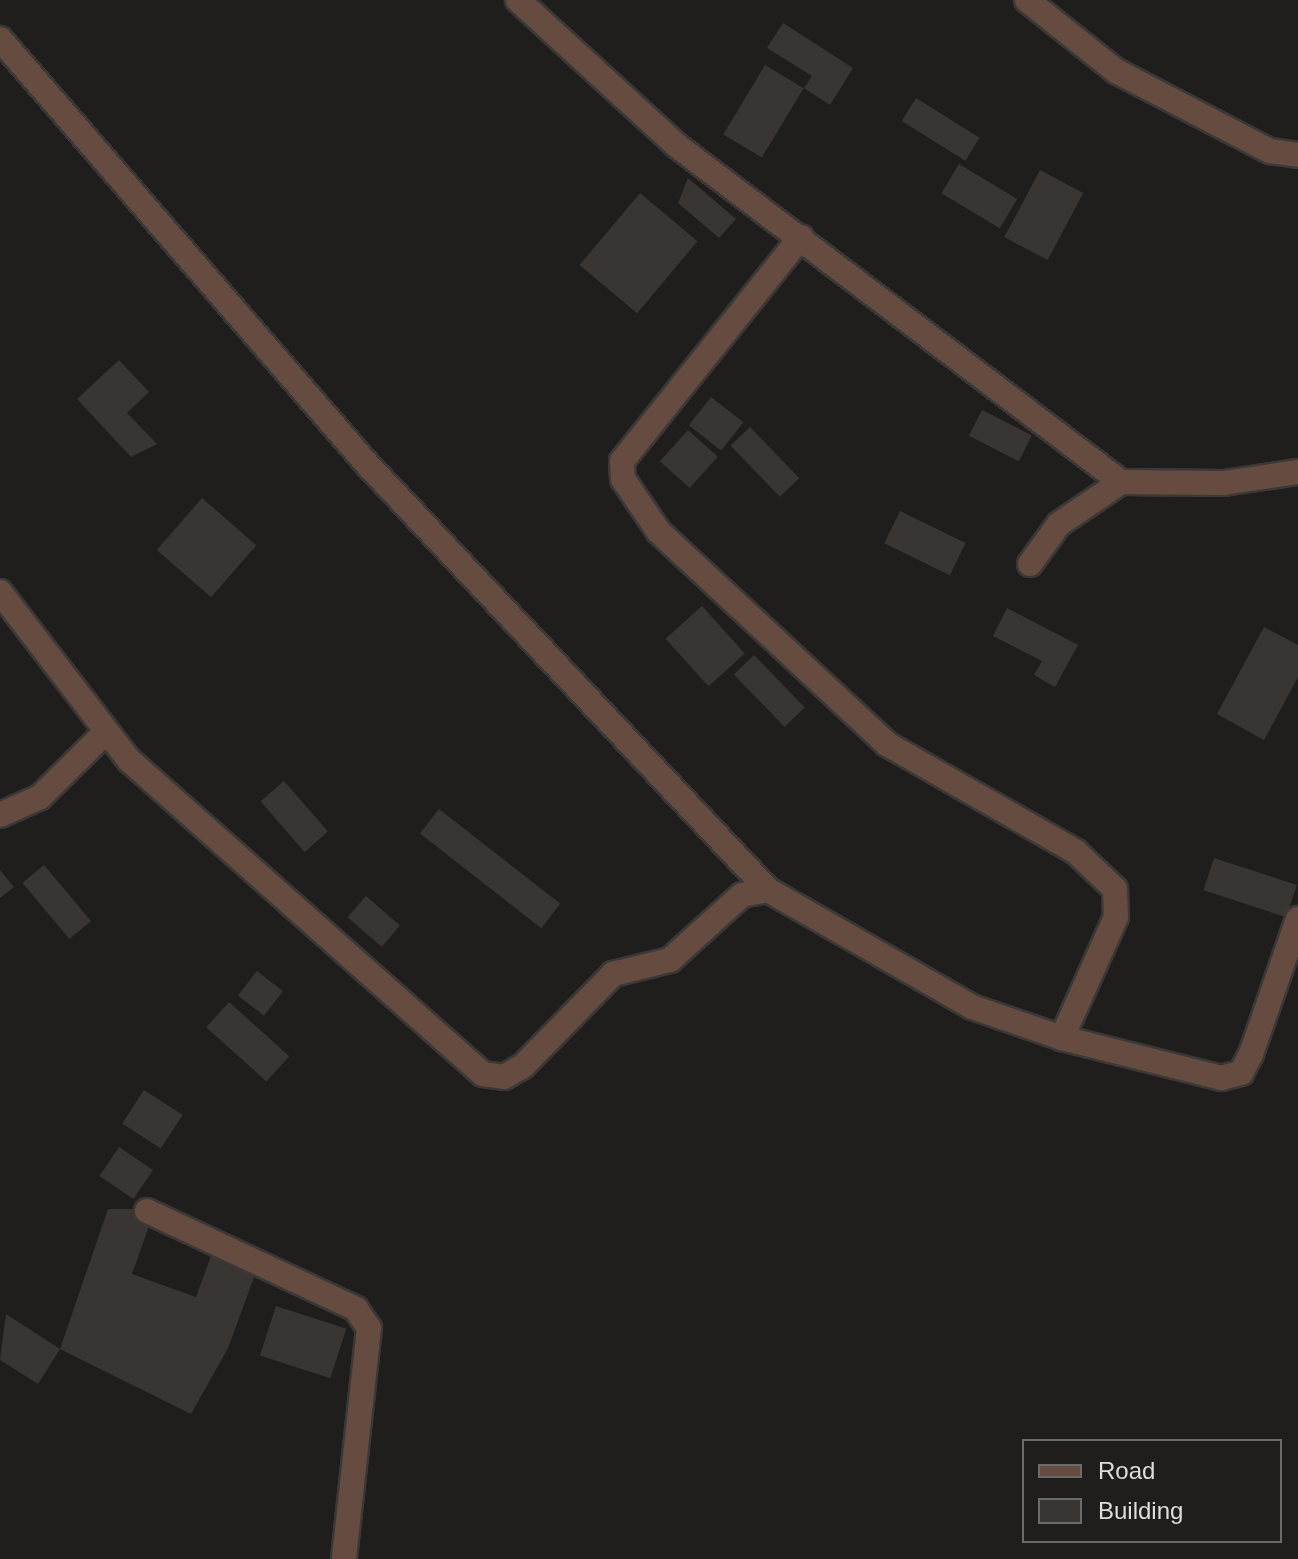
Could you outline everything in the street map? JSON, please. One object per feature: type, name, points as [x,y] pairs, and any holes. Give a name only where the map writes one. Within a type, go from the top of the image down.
[{"type":"street","points":[[518,0],[676,145],[1121,482]]},
{"type":"street","points":[[1027,0],[1116,71],[1270,151],[1298,155]]},
{"type":"street","points":[[0,39],[367,464],[768,890],[972,1007],[1062,1038],[1180,1071],[1241,1073],[1298,919]]},
{"type":"street","points":[[801,237],[622,461],[623,479],[659,532],[887,744],[1076,852],[1115,889],[1116,917],[1062,1038]]},
{"type":"street","points":[[1030,564],[1059,524],[1121,482],[1224,483],[1298,472]]},
{"type":"street","points":[[0,592],[105,733],[483,1074],[504,1077],[523,1066],[613,974],[670,960],[742,895],[768,890]]},
{"type":"street","points":[[0,815],[40,797],[105,733]]},
{"type":"street","points":[[147,1211],[356,1309],[369,1328],[344,1559]]},
{"type":"building","points":[[783,23],[853,68],[830,105],[804,88],[812,76],[767,48]]},
{"type":"building","points":[[765,65],[804,88],[762,158],[723,134]]},
{"type":"building","points":[[916,98],[980,138],[965,161],[902,121]]},
{"type":"building","points":[[959,164],[1017,199],[1000,228],[941,193]]},
{"type":"building","points":[[1040,170],[1083,193],[1048,260],[1004,237]]},
{"type":"building","points":[[688,178],[736,219],[719,238],[678,203]]},
{"type":"building","points":[[640,193],[697,241],[637,313],[580,265]]},
{"type":"building","points":[[119,360],[149,392],[127,413],[157,444],[131,457],[77,399]]},
{"type":"building","points":[[711,397],[743,422],[721,451],[689,425]]},
{"type":"building","points":[[982,410],[1032,435],[1019,461],[969,436]]},
{"type":"building","points":[[750,427],[799,478],[780,497],[731,446]]},
{"type":"building","points":[[688,430],[718,457],[690,488],[660,461]]},
{"type":"building","points":[[202,498],[256,545],[211,597],[157,550]]},
{"type":"building","points":[[900,511],[966,543],[950,575],[884,543]]},
{"type":"building","points":[[702,606],[745,654],[708,686],[666,639]]},
{"type":"building","points":[[1007,608],[1078,645],[1055,687],[1034,675],[1042,661],[993,636]]},
{"type":"building","points":[[1264,627],[1298,645],[1298,677],[1264,740],[1217,714]]},
{"type":"building","points":[[754,655],[805,708],[785,727],[734,674]]},
{"type":"building","points":[[284,781],[328,832],[305,852],[261,801]]},
{"type":"building","points":[[439,809],[560,904],[541,928],[420,833]]},
{"type":"building","points":[[1214,858],[1297,885],[1286,917],[1203,890]]},
{"type":"building","points":[[44,865],[91,921],[69,939],[23,883]]},
{"type":"building","points":[[0,870],[14,887],[0,898]]},
{"type":"building","points":[[366,896],[400,926],[382,947],[348,917]]},
{"type":"building","points":[[257,971],[283,991],[264,1016],[238,995]]},
{"type":"building","points":[[229,1002],[289,1056],[266,1081],[206,1027]]},
{"type":"building","points":[[144,1090],[183,1115],[161,1149],[122,1124]]},
{"type":"building","points":[[119,1147],[153,1170],[133,1199],[99,1176]]},
{"type":"building","points":[[108,1209],[155,1209],[132,1274],[196,1297],[211,1256],[256,1272],[228,1348],[191,1414],[60,1349]]},
{"type":"building","points":[[276,1306],[346,1329],[330,1378],[260,1355]]},
{"type":"building","points":[[6,1314],[60,1349],[38,1384],[0,1360]]}]
